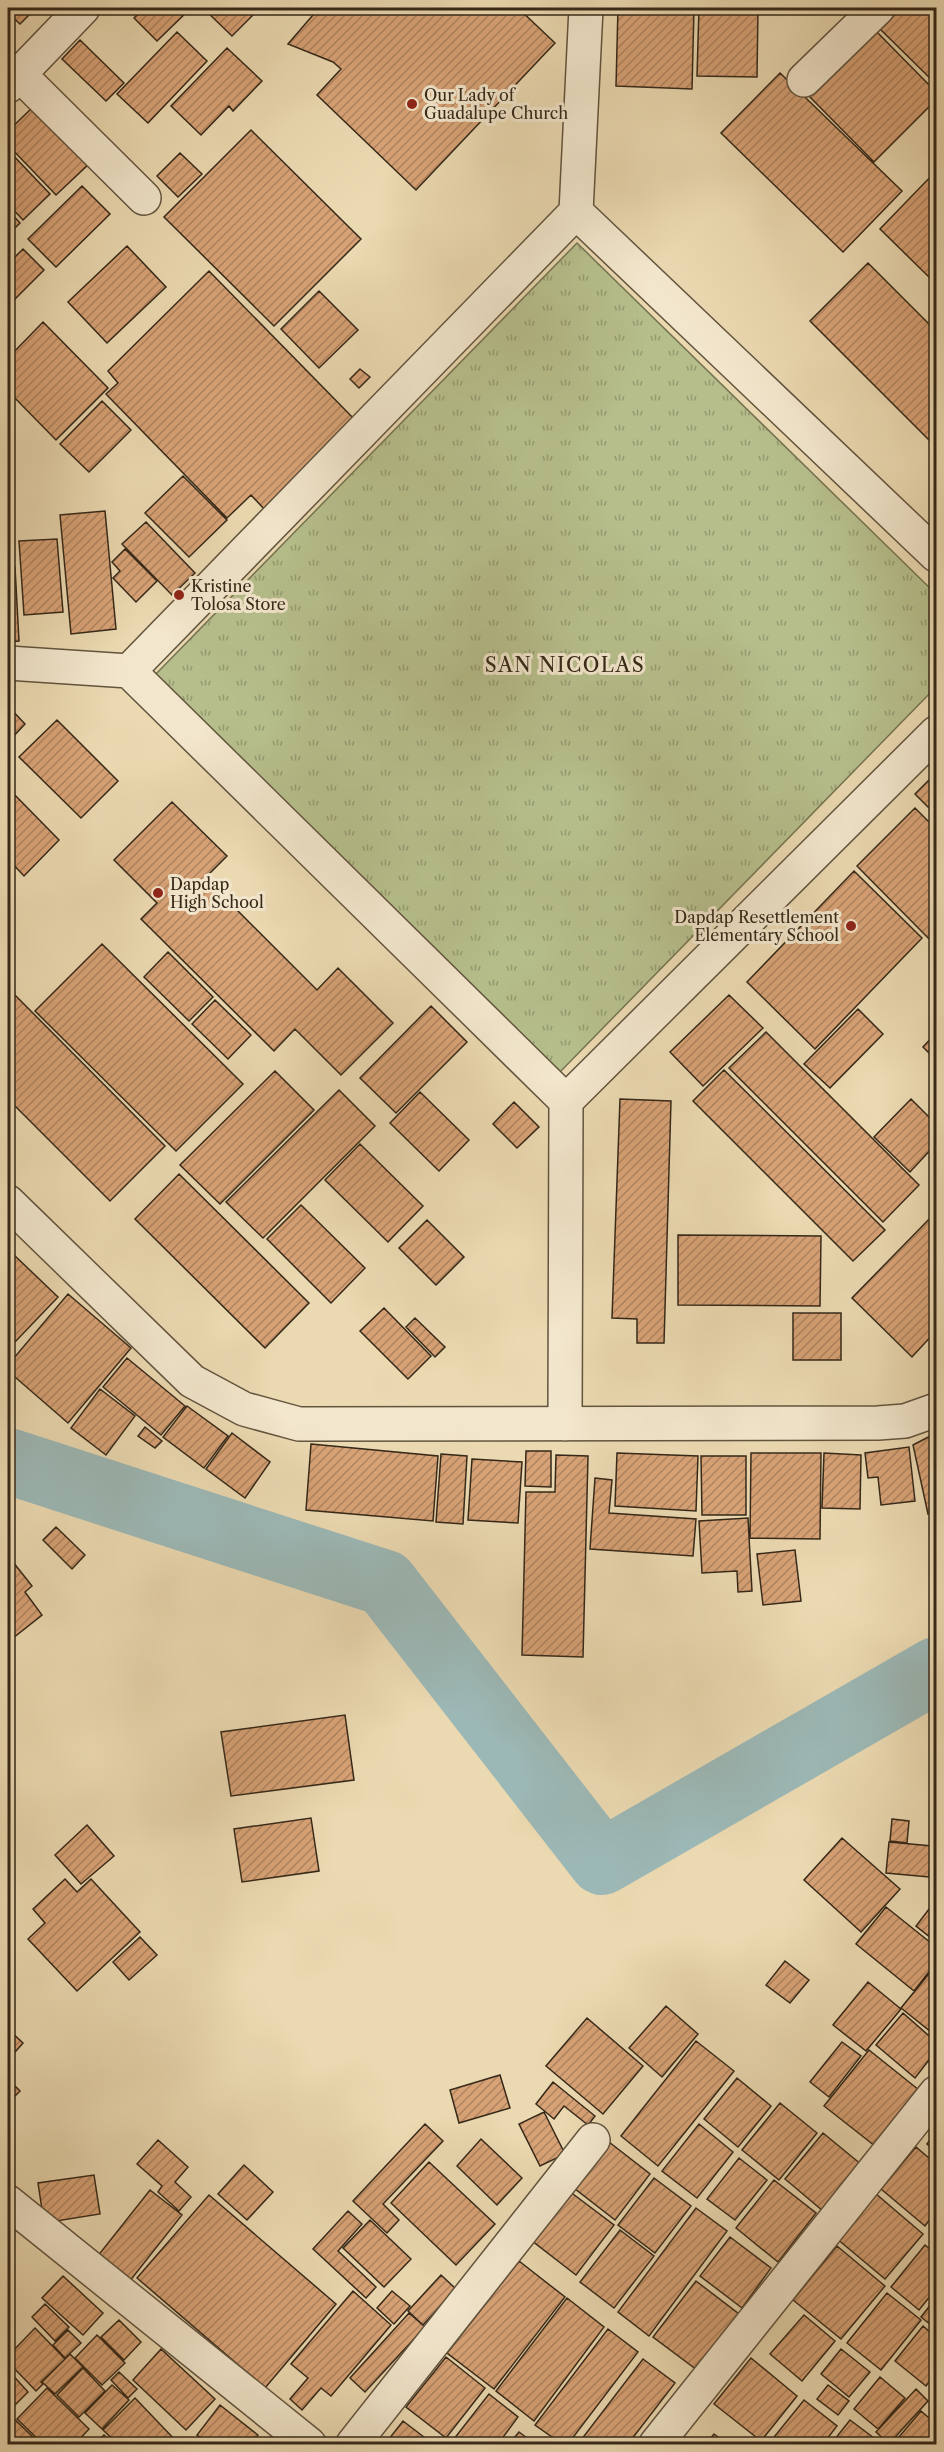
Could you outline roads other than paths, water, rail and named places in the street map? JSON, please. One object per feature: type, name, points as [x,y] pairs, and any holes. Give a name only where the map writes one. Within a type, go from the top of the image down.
[{"type":"street","points":[[83,8],[13,80],[144,198]]},
{"type":"street","points":[[129,671],[576,212],[586,8]]},
{"type":"street","points":[[804,80],[878,8]]},
{"type":"street","points":[[576,212],[936,555]]},
{"type":"street","points":[[8,663],[129,671],[566,1101]]},
{"type":"street","points":[[564,1424],[566,1101],[936,734]]},
{"type":"street","points":[[10,1211],[192,1380],[244,1409],[299,1424],[878,1423],[905,1421],[936,1410]]},
{"type":"street","points":[[656,2445],[936,2093]]},
{"type":"street","points":[[353,2445],[593,2140]]},
{"type":"street","points":[[13,2206],[309,2445]]},
{"type":"waterway","points":[[8,1461],[385,1583],[602,1862],[936,1670]]},
{"type":"place","name":"Our Lady of Guadalupe Church","points":[[412,104]]},
{"type":"place","name":"Kristine Tolosa Store","points":[[179,595]]},
{"type":"place","name":"Dapdap High School","points":[[158,893]]},
{"type":"place","name":"Dapdap Resettlement Elementary School","points":[[851,926]]},
{"type":"district","name":"SAN NICOLAS","points":[[565,665]]}]
